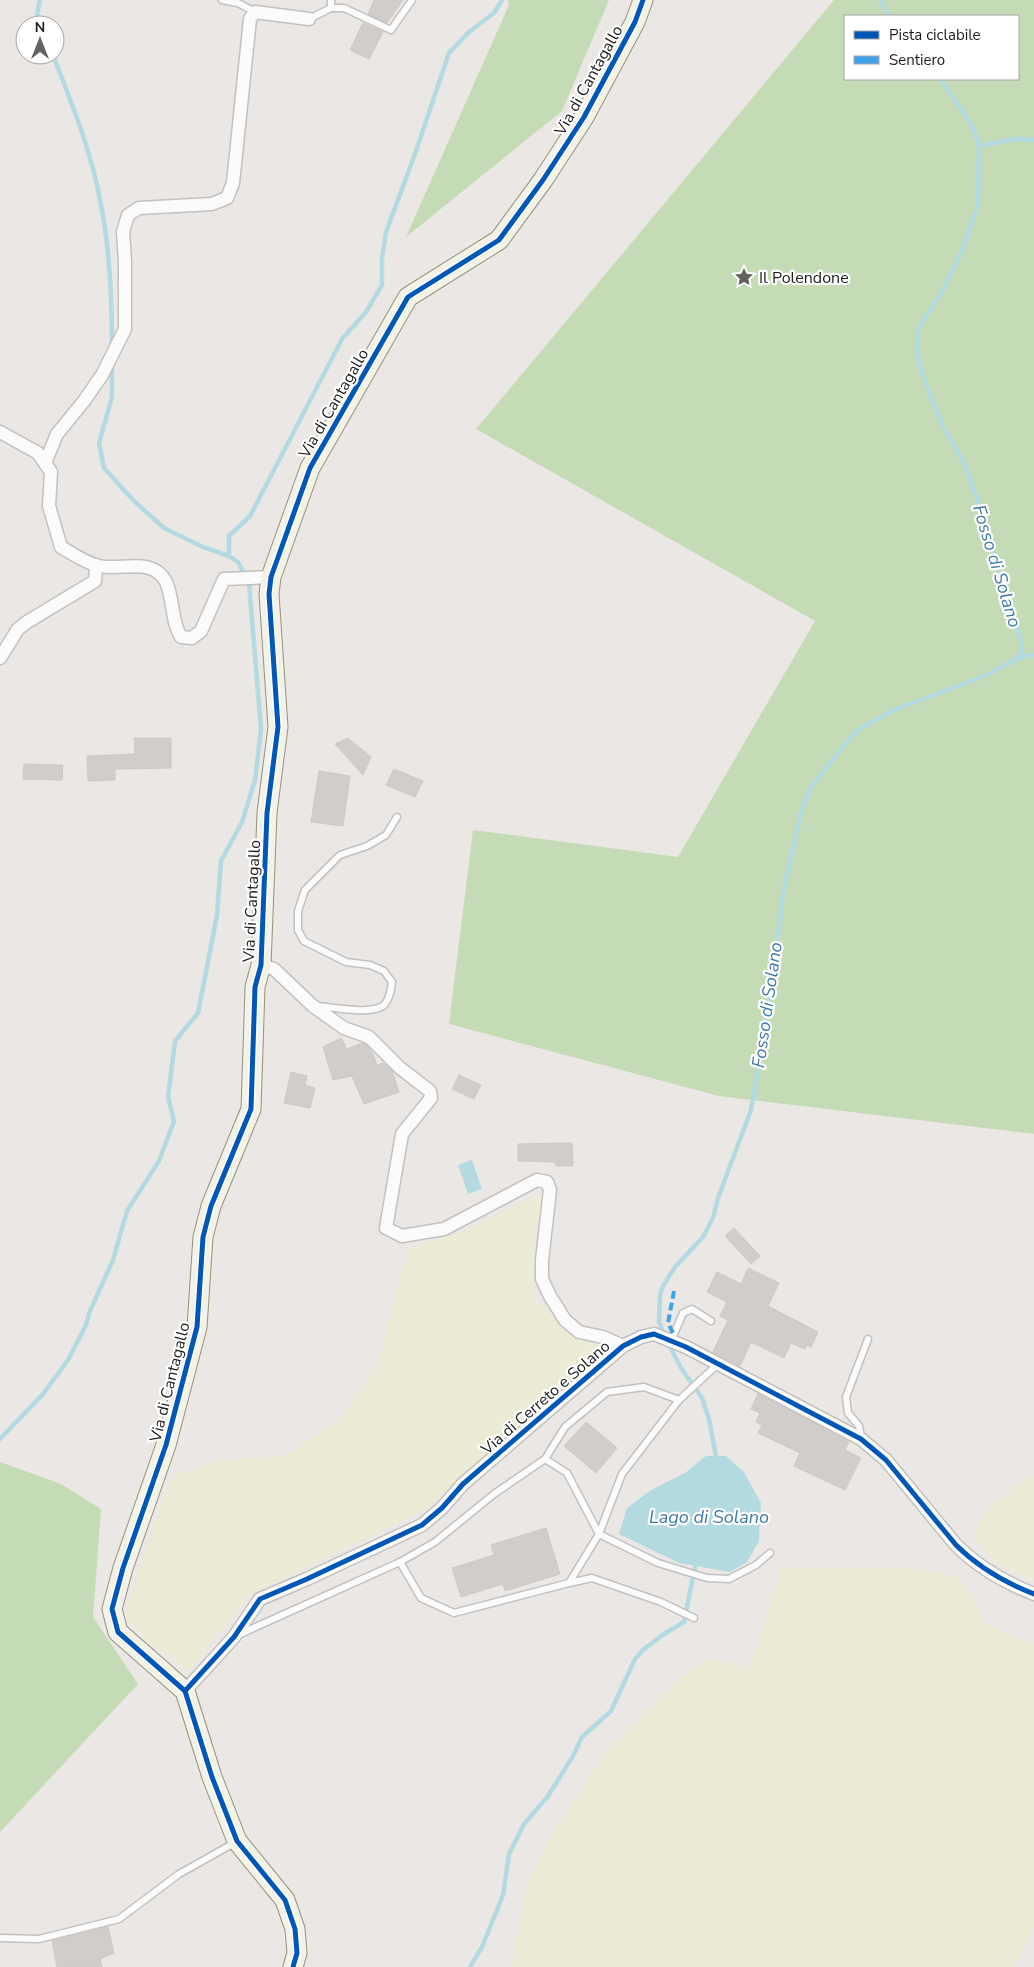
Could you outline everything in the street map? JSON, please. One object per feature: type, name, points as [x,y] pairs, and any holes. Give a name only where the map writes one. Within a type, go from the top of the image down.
[{"type":"street","name":"Via di Cantagallo","points":[[185,1691],[118,1632],[112,1609],[123,1568],[166,1445],[197,1327],[202,1237],[211,1206],[251,1109],[255,987],[261,965],[267,814],[278,727],[269,594],[262,578],[310,468],[408,297],[499,240],[543,180],[584,117],[635,22],[643,0]]},
{"type":"street","points":[[45,463],[57,434],[102,375],[125,329],[123,232],[128,215],[139,208],[212,204],[227,198],[233,183],[250,20],[255,12],[309,19]]},
{"type":"street","points":[[0,432],[38,453],[51,472],[49,506],[62,547],[87,562],[96,565],[145,566],[157,572],[165,582],[173,603],[176,628],[181,637],[192,638],[201,631],[224,579],[262,578]]},
{"type":"street","points":[[0,658],[18,629],[95,581],[96,565]]},
{"type":"street","points":[[261,965],[274,969],[313,1006],[344,1028],[369,1037],[400,1068],[430,1090],[431,1098],[402,1134],[386,1228],[402,1236],[444,1229],[537,1180],[547,1182],[550,1190],[542,1260],[542,1279],[565,1320],[579,1332],[603,1337],[623,1346]]},
{"type":"street","name":"Via di Cerreto e Solano","points":[[185,1691],[234,1637],[260,1599],[422,1525],[442,1508],[463,1484],[623,1346],[641,1337],[654,1334],[686,1346],[861,1439],[886,1460],[956,1545],[968,1556],[1017,1587],[1034,1594]]},
{"type":"street","points":[[185,1691],[212,1777],[237,1841],[285,1900],[295,1929],[297,1953],[293,1967]]},
{"type":"lane","points":[[222,0],[238,3],[255,12]]},
{"type":"lane","points":[[331,0],[331,8]]},
{"type":"lane","points":[[309,19],[331,8],[344,8],[391,30],[412,0]]},
{"type":"lane","points":[[313,1006],[374,1010],[384,1005],[390,995],[392,982],[384,971],[370,965],[346,962],[304,941],[298,930],[298,911],[305,890],[340,855],[367,846],[386,835],[397,817]]},
{"type":"lane","points":[[671,1341],[683,1313],[692,1309],[711,1321]]},
{"type":"lane","points":[[861,1439],[858,1426],[848,1413],[846,1397],[868,1339]]},
{"type":"lane","points":[[569,1584],[599,1534],[622,1474],[679,1400],[718,1364]]},
{"type":"lane","points":[[234,1637],[400,1562],[435,1542],[494,1494],[545,1459],[565,1427],[607,1392],[644,1388],[679,1400]]},
{"type":"lane","points":[[545,1459],[567,1473],[599,1534],[658,1563],[707,1578],[729,1579],[756,1565],[770,1553]]},
{"type":"lane","points":[[400,1562],[421,1598],[454,1614],[592,1578],[661,1602],[694,1618]]},
{"type":"lane","points":[[0,1938],[39,1939],[119,1919],[179,1874],[237,1841]]},
{"type":"green space","points":[[508,0],[609,0],[562,111],[406,237],[509,5]]},
{"type":"green space","points":[[834,0],[1034,0],[1034,1134],[719,1096],[449,1024],[473,830],[678,857],[815,621],[476,429]]},
{"type":"green space","points":[[543,1192],[535,1238],[534,1299],[570,1333],[608,1347],[426,1509],[250,1595],[189,1671],[143,1639],[125,1615],[172,1475],[226,1460],[286,1455],[339,1421],[378,1365],[397,1288],[410,1248],[478,1225]]},
{"type":"green space","points":[[0,1462],[61,1484],[101,1509],[93,1617],[138,1684],[0,1832]]},
{"type":"green space","points":[[1034,1475],[1034,1581],[997,1564],[972,1536],[988,1510],[1024,1479]]},
{"type":"green space","points":[[782,1568],[909,1568],[959,1577],[988,1625],[1034,1646],[1034,1925],[1016,1967],[512,1967],[526,1889],[552,1834],[604,1755],[680,1680],[710,1659],[750,1669]]},
{"type":"water","points":[[472,1160],[482,1189],[468,1194],[458,1165]]},
{"type":"water","name":"Lago di Solano","points":[[706,1456],[726,1456],[744,1472],[761,1503],[759,1541],[747,1562],[730,1572],[679,1563],[619,1534],[627,1508],[651,1490],[685,1473]]},
{"type":"building","points":[[374,0],[403,0],[387,23],[368,14]]},
{"type":"building","points":[[363,23],[383,32],[369,59],[350,50]]},
{"type":"building","points":[[134,738],[171,738],[171,768],[115,769],[115,780],[88,781],[87,756],[135,754]]},
{"type":"building","points":[[348,738],[371,757],[363,775],[335,744]]},
{"type":"building","points":[[24,764],[63,765],[62,780],[23,779]]},
{"type":"building","points":[[394,769],[423,781],[415,797],[386,785]]},
{"type":"building","points":[[319,771],[350,776],[343,826],[311,822]]},
{"type":"building","points":[[341,1038],[347,1049],[362,1043],[365,1044],[372,1052],[377,1065],[383,1063],[392,1071],[399,1092],[364,1104],[352,1076],[333,1080],[323,1047]]},
{"type":"building","points":[[291,1072],[307,1076],[305,1085],[315,1088],[310,1108],[284,1103]]},
{"type":"building","points":[[459,1075],[481,1085],[474,1099],[452,1089]]},
{"type":"building","points":[[572,1143],[573,1166],[556,1166],[555,1162],[518,1161],[518,1144]]},
{"type":"building","points":[[734,1228],[760,1256],[751,1264],[725,1236]]},
{"type":"building","points":[[748,1268],[779,1283],[768,1306],[818,1332],[811,1347],[807,1345],[805,1349],[791,1343],[784,1358],[751,1342],[740,1366],[713,1352],[728,1320],[720,1316],[727,1302],[707,1292],[717,1272],[741,1284]]},
{"type":"building","points":[[758,1394],[849,1442],[845,1450],[861,1458],[845,1490],[794,1466],[800,1453],[758,1433],[762,1425],[756,1422],[760,1413],[751,1409]]},
{"type":"building","points":[[586,1422],[617,1448],[596,1473],[564,1446]]},
{"type":"building","points":[[546,1528],[560,1574],[505,1591],[503,1584],[461,1597],[452,1568],[494,1555],[491,1545]]},
{"type":"building","points":[[108,1927],[114,1953],[100,1959],[102,1967],[57,1967],[52,1941]]},
{"type":"waterway","points":[[37,15],[40,0]]},
{"type":"waterway","points":[[0,1439],[43,1394],[68,1360],[86,1325],[90,1311],[113,1260],[127,1211],[159,1161],[174,1121],[168,1097],[175,1041],[198,1013],[217,915],[221,861],[242,822],[255,780],[261,729],[249,583],[238,562],[229,556],[229,536],[250,516],[342,339],[366,312],[382,285],[382,258],[386,232],[449,53],[469,32],[494,13],[502,0]]},
{"type":"waterway","points":[[880,0],[888,15]]},
{"type":"waterway","points":[[57,65],[86,145],[100,200],[110,272],[112,345]]},
{"type":"waterway","name":"Fosso di Solano","points":[[664,1334],[659,1322],[660,1295],[663,1286],[675,1267],[703,1237],[713,1218],[718,1198],[751,1110],[770,998],[783,894],[801,812],[811,787],[850,738],[861,728],[894,710],[987,675],[1015,660],[1022,651],[1016,621],[994,558],[984,518],[965,465],[942,425],[922,373],[917,351],[918,329],[944,288],[963,248],[978,204],[979,146],[973,127],[941,80]]},
{"type":"waterway","name":"Fosso di Solano","points":[[979,146],[1015,139],[1034,140]]},
{"type":"waterway","points":[[112,363],[112,397],[99,443],[104,468],[134,501],[164,528],[203,547],[229,556]]},
{"type":"waterway","points":[[1015,660],[1034,654]]},
{"type":"waterway","name":"Fosso di Solano","points":[[668,1343],[681,1368],[702,1398],[709,1419],[716,1457],[715,1461]]},
{"type":"waterway","name":"Fosso di Solano","points":[[470,1967],[482,1947],[503,1895],[509,1854],[524,1824],[548,1796],[573,1756],[582,1737],[611,1711],[635,1659],[644,1649],[684,1622],[696,1562]]},
{"type":"marked path","points":[[673,1333],[668,1323],[674,1291]]},
{"type":"cycle path","points":[[293,1967],[297,1953],[295,1929],[285,1900],[237,1841],[212,1777],[185,1691],[118,1632],[112,1609],[123,1568],[166,1445],[197,1327],[203,1237],[211,1206],[251,1109],[255,987],[261,965],[267,813],[278,727],[269,594],[271,577],[310,468],[408,297],[499,240],[543,180],[584,117],[635,22],[643,0]]},
{"type":"cycle path","points":[[185,1691],[234,1637],[260,1599],[422,1525],[442,1508],[463,1484],[623,1346],[641,1337],[654,1334],[686,1347],[861,1439],[886,1460],[964,1553],[992,1573],[1034,1594]]},
{"type":"place","name":"Il Polendone","points":[[744,277]]}]
